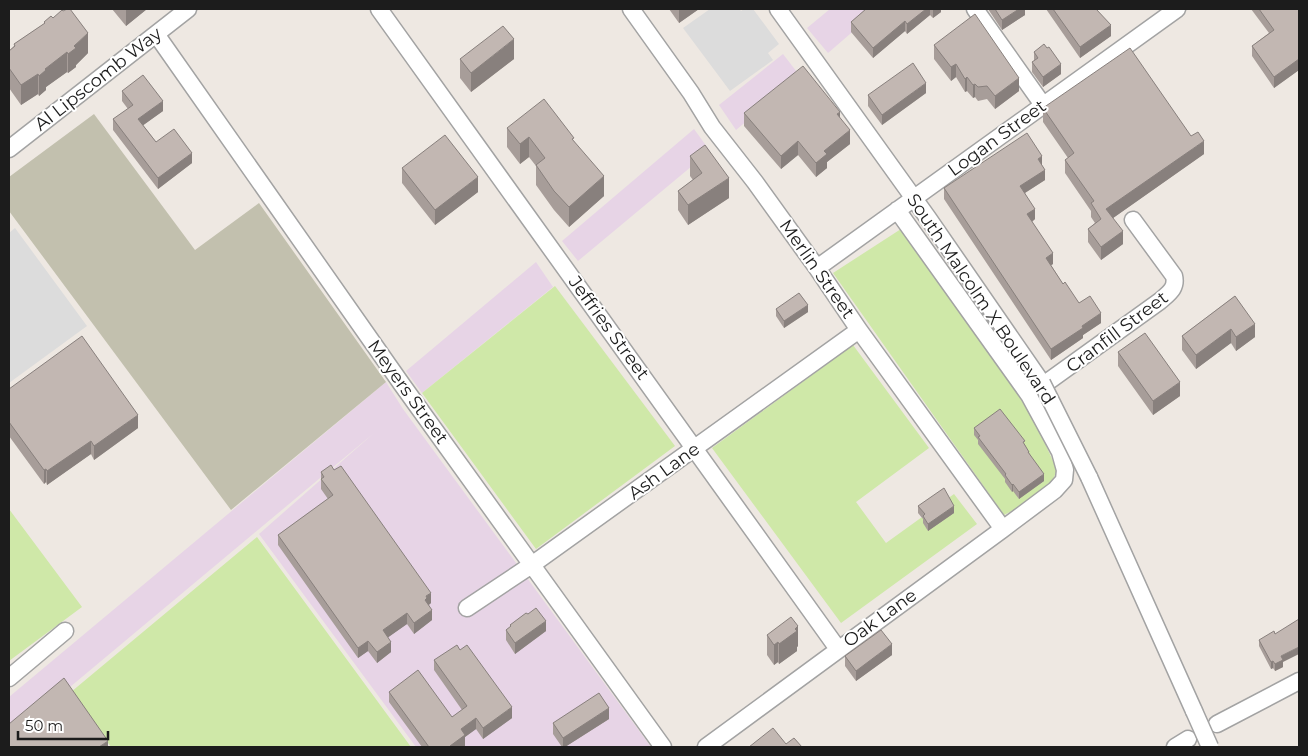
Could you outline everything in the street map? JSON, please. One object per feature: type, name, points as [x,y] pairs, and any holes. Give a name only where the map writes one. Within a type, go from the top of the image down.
[{"type":"street","name":"Al Lipscomb Way","points":[[9,149],[188,9]]},
{"type":"street","name":"Jeffries Street","points":[[379,9],[838,649]]},
{"type":"street","name":"Merlin Street","points":[[632,9],[692,93],[712,127],[817,268],[859,330],[1003,529]]},
{"type":"street","name":"South Malcolm X Boulevard","points":[[778,9],[928,218],[1014,342],[1050,398],[1086,471],[1210,747]]},
{"type":"street","points":[[975,9],[1044,105]]},
{"type":"street","name":"Logan Street","points":[[817,268],[1177,9]]},
{"type":"street","name":"Meyers Street","points":[[156,34],[403,386],[663,747]]},
{"type":"street","points":[[897,210],[1029,395]]},
{"type":"street","name":"Cranfill Street","points":[[1029,395],[1160,301],[1172,290],[1176,282],[1174,276],[1133,220]]},
{"type":"street","name":"Ash Lane","points":[[468,608],[695,449],[859,330]]},
{"type":"street","name":"Oak Lane","points":[[706,747],[1062,484],[1066,470],[1060,452],[1029,395]]},
{"type":"street","points":[[9,678],[65,631]]},
{"type":"street","points":[[1217,724],[1299,681]]},
{"type":"shaded area","points":[[710,9],[740,9],[741,11],[753,9],[779,44],[768,53],[773,60],[730,91],[683,28]]},
{"type":"shaded area","points":[[830,9],[879,9],[828,53],[807,28]]},
{"type":"shaded area","points":[[783,54],[800,76],[736,130],[719,105]]},
{"type":"shaded area","points":[[94,114],[195,250],[259,203],[386,382],[231,510],[9,211],[9,177]]},
{"type":"shaded area","points":[[694,129],[710,151],[578,261],[562,241]]},
{"type":"shaded area","points":[[15,228],[87,326],[9,383],[9,233]]},
{"type":"shaded area","points":[[536,262],[553,287],[422,393],[406,371]]},
{"type":"shaded area","points":[[386,382],[403,409],[651,747],[416,747],[259,534],[374,433],[9,738],[9,697]]},
{"type":"green space","points":[[901,229],[1018,383],[1057,470],[1050,487],[1029,502],[1004,515],[833,273]]},
{"type":"green space","points":[[555,286],[675,446],[536,549],[422,393]]},
{"type":"green space","points":[[853,345],[929,448],[856,502],[886,543],[954,494],[977,524],[841,623],[712,448]]},
{"type":"green space","points":[[9,509],[82,607],[9,661]]},
{"type":"green space","points":[[257,537],[411,747],[111,747],[71,692]]},
{"type":"building","points":[[70,9],[88,33],[74,46],[76,48],[68,54],[67,52],[39,76],[38,74],[21,85],[9,68],[9,51],[15,46],[14,44],[45,23],[51,16],[53,18],[62,10]]},
{"type":"building","points":[[866,9],[926,9],[907,24],[905,21],[873,48],[851,22]]},
{"type":"building","points":[[995,9],[1019,9],[1002,20]]},
{"type":"building","points":[[1053,9],[1096,9],[1111,25],[1080,47]]},
{"type":"building","points":[[1259,9],[1299,9],[1299,59],[1274,77],[1252,46],[1274,30]]},
{"type":"building","points":[[975,14],[1019,78],[995,96],[987,86],[978,87],[975,84],[973,85],[967,77],[965,79],[956,64],[951,67],[934,45]]},
{"type":"building","points":[[503,26],[514,39],[471,73],[460,59]]},
{"type":"building","points":[[1044,44],[1047,48],[1049,47],[1061,64],[1043,77],[1032,62],[1038,58],[1034,52]]},
{"type":"building","points":[[1130,48],[1191,136],[1198,132],[1204,141],[1106,209],[1123,231],[1101,247],[1088,229],[1101,219],[1091,203],[1094,201],[1065,160],[1074,153],[1043,108]]},
{"type":"building","points":[[913,63],[926,83],[882,115],[868,95]]},
{"type":"building","points":[[803,66],[840,112],[837,114],[850,130],[824,151],[827,154],[816,163],[798,141],[781,156],[744,113]]},
{"type":"building","points":[[143,75],[163,101],[138,119],[156,142],[174,129],[192,153],[158,178],[113,119],[133,105],[122,91]]},
{"type":"building","points":[[544,99],[574,138],[572,139],[604,176],[569,207],[554,191],[536,165],[545,158],[529,137],[520,144],[507,128]]},
{"type":"building","points":[[1027,133],[1042,156],[1038,159],[1045,170],[1020,186],[1035,209],[1027,214],[1053,253],[1046,258],[1063,284],[1065,282],[1079,303],[1090,296],[1101,313],[1082,326],[1083,328],[1051,349],[944,188]]},
{"type":"building","points":[[445,135],[478,177],[435,210],[402,168]]},
{"type":"building","points":[[705,145],[729,178],[688,205],[678,191],[702,173],[690,156]]},
{"type":"building","points":[[799,293],[808,305],[784,321],[776,309]]},
{"type":"building","points":[[1235,296],[1255,324],[1236,337],[1231,329],[1196,355],[1182,336]]},
{"type":"building","points":[[1145,333],[1180,382],[1153,401],[1118,352]]},
{"type":"building","points":[[82,336],[138,415],[94,446],[91,441],[47,471],[46,469],[44,470],[9,422],[9,389]]},
{"type":"building","points":[[1000,409],[1025,441],[1023,442],[1028,452],[1044,474],[1019,492],[978,437],[980,436],[974,428]]},
{"type":"building","points":[[331,465],[334,470],[341,466],[431,593],[426,596],[425,600],[432,610],[414,623],[407,613],[383,630],[391,642],[377,652],[368,641],[358,648],[278,535],[333,495],[321,479],[324,477],[321,472]]},
{"type":"building","points":[[944,488],[954,506],[928,524],[923,516],[925,514],[918,506]]},
{"type":"building","points":[[536,608],[546,621],[515,643],[506,630],[526,613],[528,614]]},
{"type":"building","points":[[791,617],[798,626],[795,629],[797,631],[779,644],[778,642],[774,645],[767,635]]},
{"type":"building","points":[[1299,619],[1299,647],[1281,656],[1283,660],[1275,664],[1273,661],[1271,662],[1259,640],[1274,631],[1275,634]]},
{"type":"building","points":[[881,630],[892,644],[856,671],[845,656]]},
{"type":"building","points":[[457,645],[460,650],[467,645],[512,707],[483,728],[476,718],[461,729],[465,735],[451,747],[429,747],[389,692],[418,670],[452,717],[467,706],[434,660]]},
{"type":"building","points":[[64,678],[108,741],[99,747],[9,747],[9,724]]},
{"type":"building","points":[[599,693],[609,708],[563,738],[553,723]]},
{"type":"building","points":[[773,728],[786,744],[794,738],[802,747],[749,747]]}]
